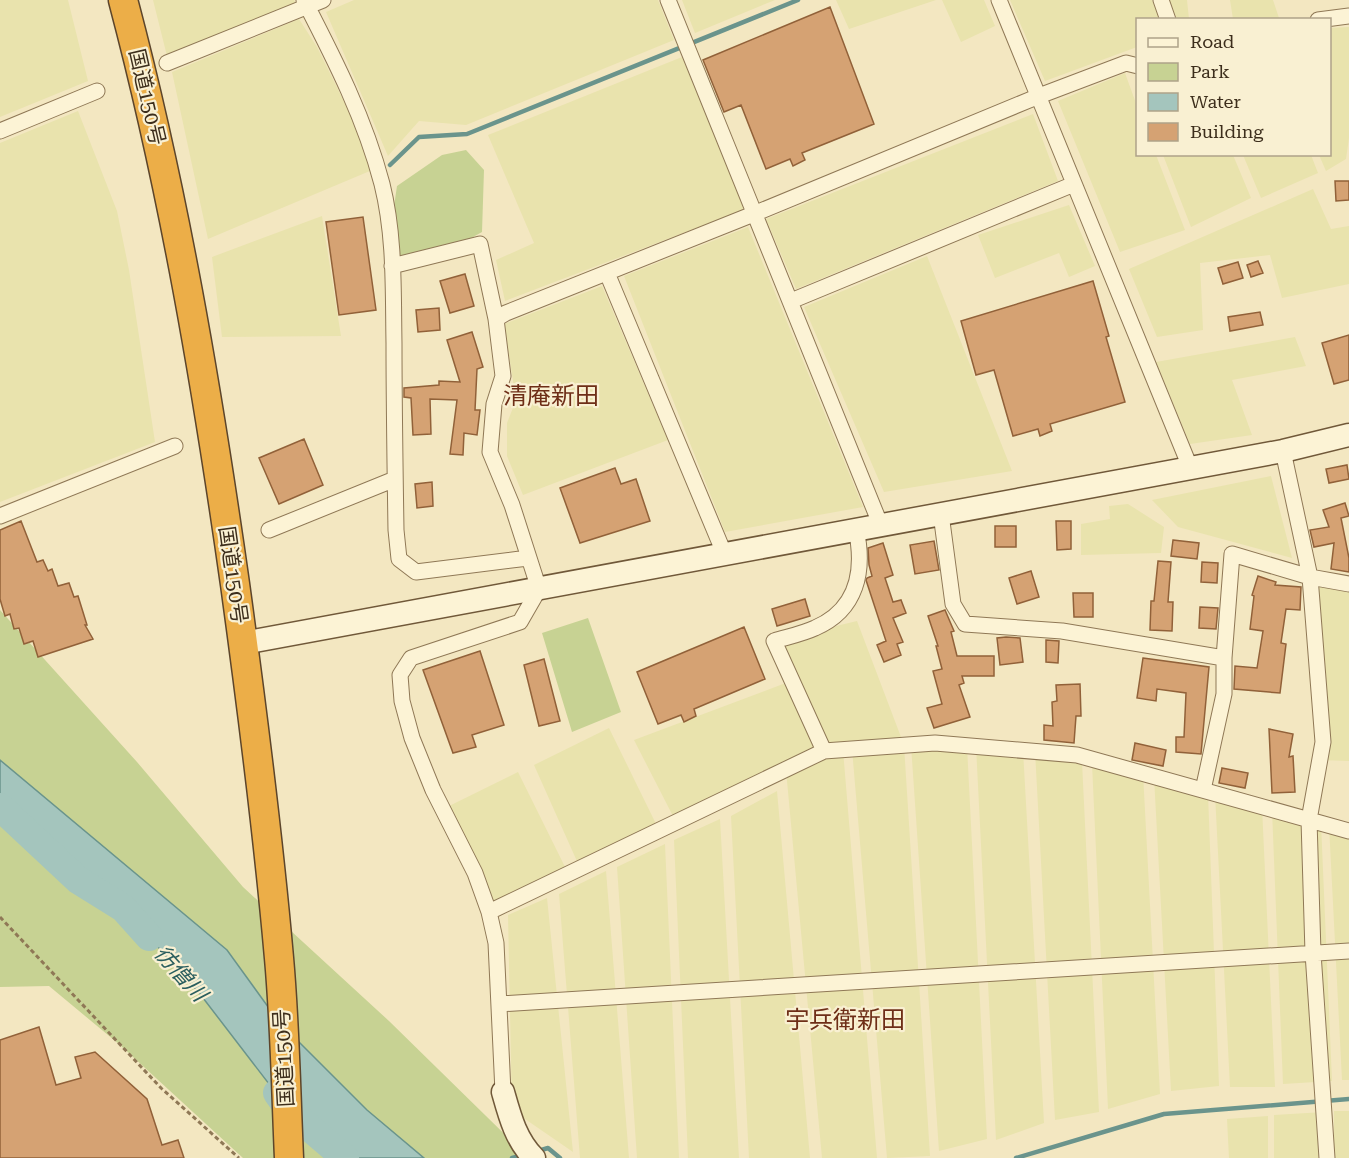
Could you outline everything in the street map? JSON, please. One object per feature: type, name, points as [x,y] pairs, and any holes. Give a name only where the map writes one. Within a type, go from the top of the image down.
[{"type":"highway","name":"国道150号","points":[[123,0],[142,73],[183,260],[220,479],[249,685],[279,960],[289,1158]]},
{"type":"street","points":[[167,63],[306,3],[324,0]]},
{"type":"street","points":[[668,0],[881,526]]},
{"type":"street","points":[[999,0],[1190,467]]},
{"type":"street","points":[[1161,0],[1167,18]]},
{"type":"street","points":[[306,3],[345,81],[369,137],[382,186],[390,233],[396,547],[399,559],[416,572],[528,558]]},
{"type":"street","points":[[1331,18],[1349,16]]},
{"type":"street","points":[[496,319],[1039,96],[1126,63],[1136,66]]},
{"type":"street","points":[[0,131],[98,91]]},
{"type":"street","points":[[790,301],[1074,184]]},
{"type":"street","points":[[392,266],[480,244],[496,319],[503,376],[494,404],[490,452],[512,505],[538,590],[520,622],[411,658],[400,675],[402,701],[412,738],[433,790],[475,873],[489,912],[496,943],[502,1092],[513,1129],[534,1158]]},
{"type":"street","points":[[607,273],[724,553]]},
{"type":"street","points":[[243,643],[1284,451],[1349,435]]},
{"type":"street","points":[[0,516],[175,446]]},
{"type":"street","points":[[1284,451],[1310,577],[1323,742],[1309,820],[1313,953],[1327,1158]]},
{"type":"street","points":[[269,530],[395,479]]},
{"type":"street","points":[[941,514],[953,604],[965,624],[1062,631],[1224,658]]},
{"type":"street","points":[[824,751],[774,641],[816,628],[836,615],[850,602],[858,581],[860,545],[856,529]]},
{"type":"street","points":[[1203,790],[1224,694],[1224,658],[1232,554],[1310,577],[1349,584]]},
{"type":"street","points":[[489,912],[824,751],[935,743],[1077,755],[1349,831]]},
{"type":"street","points":[[498,1004],[1349,951]]},
{"type":"path","points":[[0,917],[161,1088],[239,1158]]},
{"type":"shaded area","points":[[0,0],[68,0],[88,81],[0,117]]},
{"type":"shaded area","points":[[153,0],[294,0],[296,4],[167,56]]},
{"type":"shaded area","points":[[354,0],[658,0],[674,40],[466,125],[419,121],[388,156],[326,12]]},
{"type":"shaded area","points":[[682,0],[775,0],[695,33]]},
{"type":"shaded area","points":[[836,0],[936,0],[849,29]]},
{"type":"shaded area","points":[[942,0],[984,0],[995,26],[961,42]]},
{"type":"shaded area","points":[[1010,0],[1152,0],[1160,18],[1136,18],[1136,47],[1045,81]]},
{"type":"shaded area","points":[[1167,0],[1187,0],[1189,18],[1176,18]]},
{"type":"shaded area","points":[[1230,0],[1273,0],[1279,18],[1233,18]]},
{"type":"shaded area","points":[[299,19],[317,47],[377,168],[208,239],[172,72]]},
{"type":"shaded area","points":[[1349,27],[1349,138],[1346,159],[1326,171],[1319,156],[1331,156],[1331,28]]},
{"type":"shaded area","points":[[682,57],[746,209],[505,301],[496,260],[534,243],[488,135]]},
{"type":"shaded area","points":[[1125,73],[1136,103],[1136,156],[1156,156],[1185,230],[1120,252],[1058,101]]},
{"type":"shaded area","points":[[78,111],[117,211],[129,270],[155,442],[0,502],[0,143]]},
{"type":"shaded area","points":[[1033,114],[1058,181],[796,289],[766,219]]},
{"type":"shaded area","points":[[1163,156],[1233,156],[1251,198],[1191,227]]},
{"type":"shaded area","points":[[1243,156],[1311,156],[1318,173],[1261,198]]},
{"type":"shaded area","points":[[1313,189],[1331,229],[1349,226],[1349,284],[1282,298],[1270,255],[1200,263],[1203,330],[1157,337],[1129,269]]},
{"type":"shaded area","points":[[1069,205],[1095,266],[1069,277],[1059,253],[995,278],[978,235]]},
{"type":"shaded area","points":[[322,216],[341,336],[222,337],[212,257]]},
{"type":"shaded area","points":[[748,227],[863,507],[725,532],[624,276]]},
{"type":"shaded area","points":[[927,256],[1012,471],[884,492],[804,307]]},
{"type":"shaded area","points":[[602,286],[668,440],[523,495],[507,456],[507,423],[516,400],[504,324]]},
{"type":"shaded area","points":[[1295,337],[1306,366],[1232,380],[1252,435],[1190,444],[1156,362]]},
{"type":"shaded area","points":[[1271,476],[1292,558],[1178,527],[1152,500]]},
{"type":"shaded area","points":[[1128,504],[1164,527],[1161,553],[1081,555],[1081,524],[1110,519],[1109,506]]},
{"type":"shaded area","points":[[1310,577],[1349,586],[1349,761],[1320,760]]},
{"type":"shaded area","points":[[857,621],[904,745],[930,1156],[887,1158],[852,749],[843,750],[877,1158],[822,1158],[786,770],[676,822],[634,740],[791,681],[774,641]]},
{"type":"shaded area","points":[[609,728],[659,830],[580,868],[534,765]]},
{"type":"shaded area","points":[[911,745],[967,746],[987,1139],[939,1151]]},
{"type":"shaded area","points":[[976,746],[1023,750],[1044,1123],[996,1140]]},
{"type":"shaded area","points":[[1035,751],[1082,762],[1099,1112],[1055,1120]]},
{"type":"shaded area","points":[[1092,764],[1143,773],[1160,1094],[1108,1109]]},
{"type":"shaded area","points":[[518,772],[568,873],[489,912],[443,809]]},
{"type":"shaded area","points":[[1154,777],[1208,794],[1219,1086],[1171,1091]]},
{"type":"shaded area","points":[[777,791],[810,1158],[749,1158],[731,816]]},
{"type":"shaded area","points":[[1215,794],[1262,807],[1275,1087],[1230,1087]]},
{"type":"shaded area","points":[[1272,810],[1321,823],[1332,1081],[1283,1084]]},
{"type":"shaded area","points":[[720,819],[739,1158],[688,1158],[674,840]]},
{"type":"shaded area","points":[[1329,825],[1349,831],[1349,1080],[1342,1080]]},
{"type":"shaded area","points":[[665,844],[679,1158],[637,1158],[617,867]]},
{"type":"shaded area","points":[[606,871],[629,1158],[580,1158],[559,894]]},
{"type":"shaded area","points":[[547,898],[573,1152],[512,1110],[508,915]]},
{"type":"shaded area","points":[[1334,1111],[1349,1111],[1349,1158],[1334,1158]]},
{"type":"shaded area","points":[[1324,1112],[1327,1158],[1274,1158],[1274,1115]]},
{"type":"shaded area","points":[[1268,1116],[1268,1158],[1229,1158],[1227,1119]]},
{"type":"green space","points":[[466,150],[484,170],[482,232],[446,252],[392,266],[390,233],[397,186],[442,155]]},
{"type":"green space","points":[[0,610],[137,762],[243,887],[389,1021],[529,1158],[243,1158],[120,1045],[49,986],[0,987]]},
{"type":"green space","points":[[588,618],[621,712],[572,732],[542,633]]},
{"type":"water","points":[[0,760],[227,950],[279,1022],[367,1110],[424,1158],[356,1158],[289,1110],[200,994],[123,908],[0,806]]},
{"type":"building","points":[[830,7],[874,124],[802,153],[805,160],[793,166],[790,159],[766,169],[741,105],[724,112],[703,60]]},
{"type":"building","points":[[1335,181],[1349,181],[1349,200],[1336,201]]},
{"type":"building","points":[[363,217],[376,310],[339,315],[326,222]]},
{"type":"building","points":[[1258,261],[1263,273],[1251,277],[1247,265]]},
{"type":"building","points":[[1238,262],[1243,278],[1223,284],[1218,268]]},
{"type":"building","points":[[465,274],[474,306],[450,313],[440,281]]},
{"type":"building","points":[[1093,281],[1125,402],[1050,424],[1052,431],[1040,436],[1038,429],[1013,436],[994,370],[976,375],[961,321]]},
{"type":"building","points":[[439,308],[440,330],[418,332],[416,310]]},
{"type":"building","points":[[1260,312],[1263,325],[1230,331],[1228,317]]},
{"type":"building","points":[[472,332],[483,367],[477,369],[475,410],[480,410],[477,435],[464,433],[463,455],[450,454],[457,400],[430,399],[431,434],[413,435],[411,398],[404,397],[404,388],[439,385],[439,381],[460,382],[447,340]]},
{"type":"building","points":[[1349,335],[1349,380],[1334,384],[1322,343]]},
{"type":"building","points":[[304,439],[323,485],[279,504],[259,458]]},
{"type":"building","points":[[1347,465],[1349,479],[1329,483],[1326,469]]},
{"type":"building","points":[[615,468],[621,484],[636,479],[650,521],[580,543],[560,488]]},
{"type":"building","points":[[432,482],[433,506],[417,508],[415,484]]},
{"type":"building","points":[[1345,503],[1349,516],[1341,518],[1349,558],[1349,572],[1331,569],[1334,543],[1314,547],[1310,530],[1329,527],[1323,510]]},
{"type":"building","points":[[21,521],[37,562],[43,560],[48,571],[52,569],[58,586],[69,583],[74,597],[78,596],[87,625],[85,625],[93,639],[38,657],[33,641],[24,644],[19,628],[14,629],[10,614],[5,616],[0,599],[0,530]]},
{"type":"building","points":[[1056,521],[1071,521],[1071,549],[1057,550]]},
{"type":"building","points":[[995,526],[1016,526],[1016,547],[995,547]]},
{"type":"building","points":[[1173,540],[1199,543],[1197,559],[1171,556]]},
{"type":"building","points":[[934,541],[939,570],[915,574],[910,545]]},
{"type":"building","points":[[883,543],[893,575],[885,578],[893,602],[901,600],[906,613],[893,618],[903,642],[897,644],[901,655],[884,662],[877,645],[886,641],[866,580],[872,576],[868,548]]},
{"type":"building","points":[[1158,561],[1171,562],[1168,602],[1173,602],[1172,631],[1150,630],[1151,601],[1154,601]]},
{"type":"building","points":[[1202,562],[1218,563],[1217,583],[1201,582]]},
{"type":"building","points":[[1031,571],[1039,597],[1017,604],[1009,578]]},
{"type":"building","points":[[1258,576],[1276,582],[1275,585],[1301,587],[1300,610],[1286,609],[1281,643],[1286,644],[1280,693],[1234,689],[1235,666],[1257,668],[1263,631],[1250,629],[1254,596],[1252,595]]},
{"type":"building","points":[[1073,593],[1093,593],[1093,617],[1074,617]]},
{"type":"building","points":[[805,599],[810,616],[777,626],[772,609]]},
{"type":"building","points":[[1200,607],[1218,608],[1216,629],[1199,628]]},
{"type":"building","points":[[945,610],[954,631],[951,632],[957,656],[994,656],[994,676],[962,676],[964,683],[959,685],[970,717],[934,728],[927,708],[942,704],[933,671],[942,669],[936,646],[938,646],[928,616]]},
{"type":"building","points":[[744,627],[765,679],[694,709],[696,716],[684,722],[681,715],[658,724],[637,672]]},
{"type":"building","points":[[997,638],[1020,638],[1023,662],[1000,665]]},
{"type":"building","points":[[1046,640],[1059,641],[1058,663],[1046,662]]},
{"type":"building","points":[[480,651],[504,725],[472,735],[476,747],[453,753],[423,670]]},
{"type":"building","points":[[1143,658],[1209,667],[1201,754],[1176,752],[1176,737],[1184,737],[1186,693],[1157,689],[1156,701],[1137,698]]},
{"type":"building","points":[[544,659],[560,721],[539,726],[524,665]]},
{"type":"building","points":[[1080,684],[1081,716],[1076,716],[1074,743],[1044,740],[1044,725],[1053,726],[1052,702],[1057,701],[1056,685]]},
{"type":"building","points":[[1269,729],[1293,734],[1289,757],[1293,756],[1295,792],[1272,793]]},
{"type":"building","points":[[1135,743],[1166,750],[1163,766],[1132,760]]},
{"type":"building","points":[[1222,768],[1248,773],[1245,788],[1219,783]]},
{"type":"building","points":[[39,1027],[56,1085],[81,1078],[75,1057],[95,1052],[147,1099],[162,1145],[178,1140],[184,1158],[0,1158],[0,1040]]},
{"type":"waterway","points":[[390,165],[419,137],[467,134],[798,0]]},
{"type":"waterway","name":"彷僧川","points":[[0,807],[78,880],[123,908],[149,937]]},
{"type":"waterway","name":"彷僧川","points":[[277,1093],[289,1110],[345,1158]]},
{"type":"waterway","points":[[1016,1158],[1164,1114],[1349,1099]]},
{"type":"waterway","points":[[538,1151],[548,1148],[560,1158]]},
{"type":"waterway","points":[[512,1158],[524,1155]]},
{"type":"district","name":"清庵新田","points":[[551,396]]},
{"type":"district","name":"宇兵衛新田","points":[[845,1020]]}]
